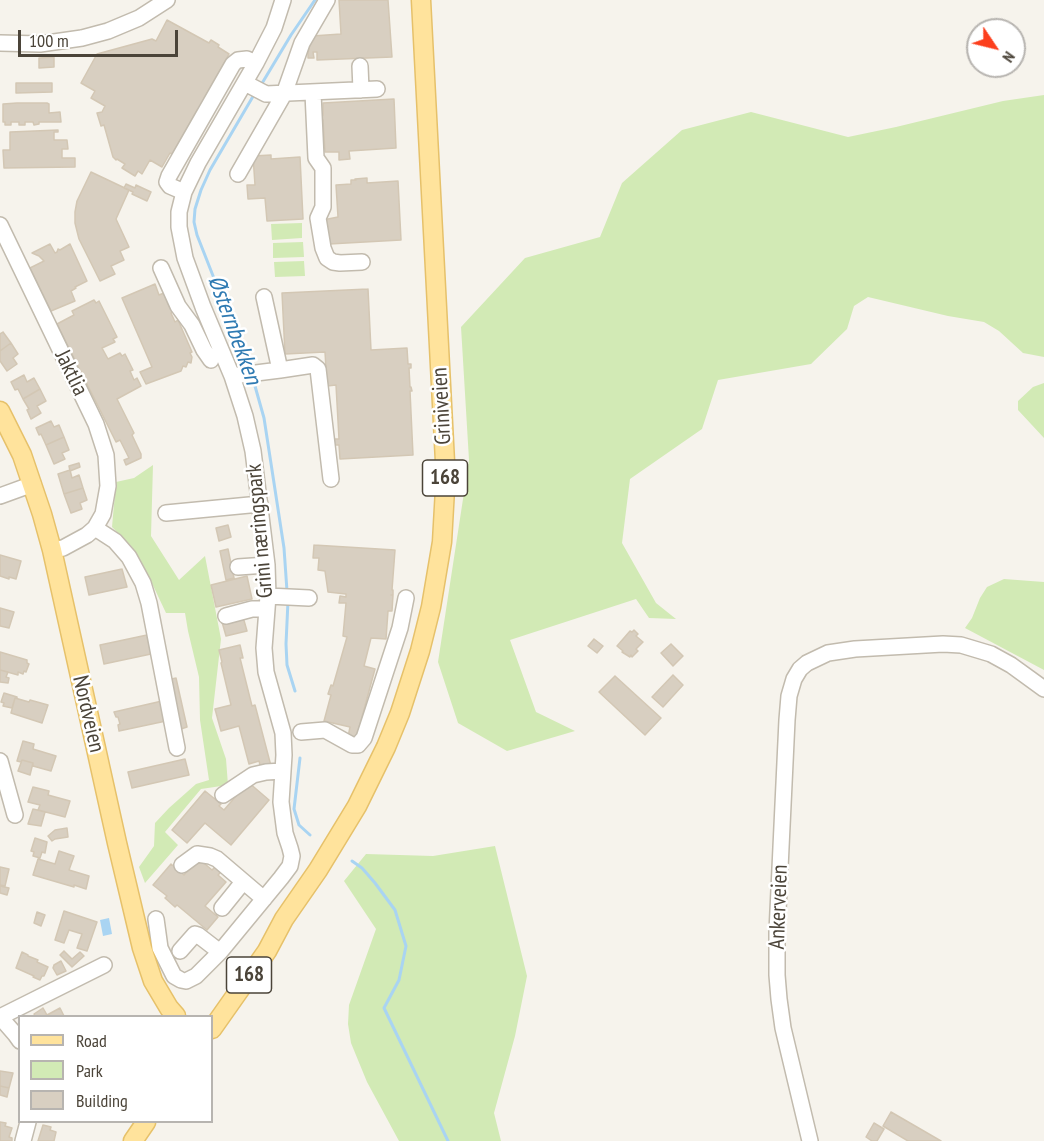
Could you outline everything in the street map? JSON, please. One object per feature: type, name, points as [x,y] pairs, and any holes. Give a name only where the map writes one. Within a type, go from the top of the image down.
[{"type":"main road","name":"Griniveien","points":[[213,1028],[267,951],[284,920],[341,834],[367,789],[400,713],[420,651],[437,573],[444,511],[445,453],[422,0]]},
{"type":"main road","name":"Nordveien","points":[[0,411],[22,455],[33,484],[52,550],[142,948],[153,981],[174,1015]]},
{"type":"main road","name":"Griniveien","points":[[207,1015],[259,946],[284,920]]},
{"type":"main road","points":[[119,1141],[130,1123]]},
{"type":"main road","points":[[133,1141],[145,1123]]},
{"type":"street","points":[[0,43],[53,43],[82,38],[108,31],[139,18],[167,0]]},
{"type":"street","name":"Grini næringspark","points":[[156,919],[160,948],[174,976],[186,981],[196,976],[220,952],[290,866],[292,856],[285,833],[280,802],[284,755],[283,733],[266,672],[264,648],[267,565],[260,504],[245,416],[244,374],[212,362],[179,227],[184,192],[198,163],[255,88],[256,63],[274,28],[283,0]]},
{"type":"street","points":[[238,174],[284,94],[302,43],[327,0]]},
{"type":"street","points":[[184,192],[170,186],[168,176],[233,64],[238,60],[247,59],[256,63]]},
{"type":"street","points":[[360,66],[362,90]]},
{"type":"street","points":[[255,88],[284,94],[377,89]]},
{"type":"street","points":[[313,93],[316,158],[323,168],[323,207],[318,218],[323,248],[327,258],[333,261],[362,262]]},
{"type":"street","name":"Jaktlia","points":[[0,225],[96,424],[106,455],[108,486],[103,514],[95,528]]},
{"type":"street","points":[[161,268],[178,306],[192,325],[212,362]]},
{"type":"street","points":[[264,297],[280,370]]},
{"type":"street","points":[[244,374],[314,365],[318,369],[332,479]]},
{"type":"street","points":[[0,496],[33,484]]},
{"type":"street","points":[[166,513],[260,504]]},
{"type":"street","points":[[52,550],[76,542],[95,528],[115,541],[129,557],[143,583],[149,603],[177,748]]},
{"type":"street","points":[[238,567],[267,565]]},
{"type":"street","points":[[226,615],[252,609],[267,602],[296,597]]},
{"type":"street","points":[[301,732],[325,730],[352,745],[358,745],[364,738],[400,628],[406,598]]},
{"type":"street","name":"Ankerveien","points":[[810,1141],[783,1028],[777,975],[788,706],[791,686],[798,672],[807,663],[828,653],[855,649],[943,644],[975,648],[991,654],[1011,665],[1044,689]]},
{"type":"street","points":[[0,761],[15,815]]},
{"type":"street","points":[[223,795],[252,775],[282,771]]},
{"type":"street","points":[[182,865],[197,854],[217,859],[264,899]]},
{"type":"street","points":[[222,908],[243,882]]},
{"type":"street","points":[[180,951],[195,934],[220,952]]},
{"type":"street","points":[[18,1038],[0,1017],[104,965]]},
{"type":"street","points":[[23,1141],[28,1123]]},
{"type":"green space","points":[[1044,95],[1044,357],[1023,353],[999,331],[984,322],[868,297],[854,306],[847,329],[811,364],[718,380],[702,429],[630,479],[622,543],[656,603],[676,619],[649,618],[636,599],[510,640],[536,712],[575,731],[507,751],[458,723],[438,662],[469,460],[461,327],[525,258],[600,237],[622,183],[682,130],[751,112],[848,137],[1003,101]]},
{"type":"green space","points":[[302,223],[302,238],[272,240],[271,224]]},
{"type":"green space","points":[[303,242],[304,257],[273,258],[273,243]]},
{"type":"green space","points":[[304,261],[305,276],[275,277],[274,262]]},
{"type":"green space","points":[[1044,383],[1044,438],[1018,410],[1018,401],[1033,387]]},
{"type":"green space","points":[[153,465],[151,536],[179,580],[205,556],[221,639],[212,718],[226,759],[228,785],[201,789],[165,832],[178,845],[145,883],[139,867],[154,846],[155,823],[196,784],[209,780],[200,720],[199,677],[185,613],[166,613],[132,547],[112,527],[116,482],[134,478]]},
{"type":"green space","points":[[1004,579],[1044,582],[1044,670],[965,628],[987,587]]},
{"type":"green space","points":[[495,846],[527,976],[515,1036],[494,1113],[501,1141],[399,1141],[367,1082],[351,1043],[348,1024],[349,1005],[376,929],[344,881],[366,854],[433,856]]},
{"type":"water","points":[[109,918],[112,934],[103,936],[100,920]]},
{"type":"building","points":[[339,0],[388,0],[392,57],[317,60],[317,52],[313,52],[314,58],[308,58],[312,36],[341,34]]},
{"type":"building","points":[[167,20],[209,43],[211,40],[229,54],[204,98],[207,100],[200,112],[197,110],[162,167],[150,160],[142,174],[138,171],[135,176],[122,168],[125,164],[113,157],[104,125],[101,126],[97,113],[102,112],[105,106],[91,98],[95,91],[81,83],[97,54],[152,39],[156,41]]},
{"type":"building","points":[[54,57],[54,67],[39,68],[39,58]]},
{"type":"building","points":[[16,83],[52,83],[52,92],[16,93]]},
{"type":"building","points":[[394,99],[396,148],[349,151],[350,159],[339,160],[339,152],[325,152],[323,120],[321,120],[323,103]]},
{"type":"building","points":[[47,103],[49,113],[60,112],[61,122],[39,122],[34,125],[33,122],[25,122],[25,125],[19,125],[19,122],[11,122],[11,125],[5,125],[3,104]]},
{"type":"building","points":[[58,130],[54,132],[54,140],[67,140],[68,149],[62,149],[62,158],[75,158],[75,167],[4,168],[3,150],[10,150],[10,132]]},
{"type":"building","points":[[271,155],[271,159],[300,157],[303,219],[267,221],[265,198],[248,199],[247,185],[255,185],[253,156]]},
{"type":"building","points":[[91,172],[129,190],[116,219],[129,247],[120,251],[124,260],[111,266],[115,274],[100,281],[79,239],[75,223],[77,201]]},
{"type":"building","points":[[367,178],[367,183],[398,181],[401,240],[329,244],[323,220],[338,217],[336,185],[351,184],[351,180]]},
{"type":"building","points":[[126,184],[135,188],[136,185],[151,192],[147,201],[124,188]]},
{"type":"building","points":[[50,244],[55,253],[58,249],[70,244],[87,281],[71,291],[75,301],[51,311],[30,268],[44,261],[32,253]]},
{"type":"building","points":[[155,284],[159,295],[164,293],[169,306],[171,305],[174,311],[171,313],[175,322],[178,320],[192,357],[191,363],[188,362],[186,367],[183,366],[181,371],[146,384],[140,372],[152,367],[122,298]]},
{"type":"building","points":[[368,289],[371,350],[407,348],[408,364],[411,364],[409,368],[412,391],[410,391],[413,455],[340,459],[339,445],[333,445],[333,439],[339,439],[336,385],[327,386],[325,352],[285,354],[282,293]]},
{"type":"building","points":[[94,300],[96,303],[99,301],[117,337],[113,339],[115,342],[102,348],[108,359],[120,353],[122,356],[125,354],[133,370],[130,371],[134,380],[137,378],[141,386],[117,399],[134,433],[132,435],[141,454],[141,458],[126,465],[124,460],[129,458],[120,440],[116,442],[57,324],[74,315],[72,311]]},
{"type":"building","points":[[3,332],[11,343],[0,351],[0,334]]},
{"type":"building","points":[[11,343],[18,354],[13,358],[17,364],[7,371],[0,361],[0,351]]},
{"type":"building","points":[[24,375],[27,382],[34,378],[40,389],[23,399],[11,382]]},
{"type":"building","points":[[40,389],[46,401],[37,406],[41,413],[31,419],[27,410],[29,409],[23,399]]},
{"type":"building","points":[[51,421],[54,427],[59,425],[64,437],[46,445],[36,428]]},
{"type":"building","points":[[64,437],[69,450],[62,453],[65,459],[54,464],[46,445]]},
{"type":"building","points":[[79,463],[80,467],[70,471],[69,466]]},
{"type":"building","points":[[70,470],[72,478],[79,475],[83,488],[64,494],[58,474]]},
{"type":"building","points":[[83,488],[87,500],[80,503],[82,509],[71,513],[64,494]]},
{"type":"building","points":[[228,525],[231,537],[219,541],[216,528]]},
{"type":"building","points":[[314,545],[395,550],[392,611],[388,611],[386,639],[371,638],[364,666],[375,669],[356,739],[348,737],[350,727],[324,721],[331,695],[328,694],[331,685],[333,686],[347,637],[343,636],[346,603],[339,603],[340,596],[346,597],[346,594],[328,592],[325,571],[318,570],[319,558],[313,558]]},
{"type":"building","points":[[228,549],[234,578],[226,580],[220,551]]},
{"type":"building","points":[[0,555],[21,561],[16,579],[0,576]]},
{"type":"building","points":[[122,569],[127,587],[89,595],[85,577]]},
{"type":"building","points":[[247,576],[252,599],[216,607],[211,585]]},
{"type":"building","points":[[0,608],[14,612],[9,628],[0,626]]},
{"type":"building","points":[[243,617],[247,631],[226,636],[222,622]]},
{"type":"building","points":[[634,630],[638,634],[636,636],[643,642],[636,649],[638,651],[630,657],[617,646],[630,631]]},
{"type":"building","points":[[147,635],[151,654],[104,664],[100,645]]},
{"type":"building","points":[[594,639],[603,646],[597,653],[588,646]]},
{"type":"building","points":[[671,644],[683,656],[673,666],[661,653]]},
{"type":"building","points":[[240,645],[243,658],[240,658],[252,706],[255,705],[271,766],[261,769],[259,761],[249,764],[239,726],[221,731],[215,709],[231,705],[219,650]]},
{"type":"building","points":[[0,652],[27,660],[29,664],[26,672],[24,671],[23,674],[18,672],[18,675],[0,670]]},
{"type":"building","points":[[0,670],[8,672],[6,677],[9,678],[8,683],[0,682]]},
{"type":"building","points":[[673,675],[683,685],[663,707],[652,697]]},
{"type":"building","points":[[615,676],[661,718],[645,735],[599,692]]},
{"type":"building","points":[[176,678],[187,727],[178,730],[167,680]]},
{"type":"building","points":[[4,693],[17,697],[12,708],[3,706],[4,703],[1,702]]},
{"type":"building","points":[[15,698],[48,705],[42,723],[11,713]]},
{"type":"building","points":[[162,701],[166,721],[119,731],[118,725],[120,724],[114,712]]},
{"type":"building","points":[[23,741],[34,744],[33,749],[56,756],[51,771],[33,766],[33,763],[17,761]]},
{"type":"building","points":[[185,759],[189,775],[132,788],[128,772]]},
{"type":"building","points":[[22,760],[33,763],[30,775],[18,771]]},
{"type":"building","points":[[248,782],[269,800],[231,845],[205,823],[187,843],[172,830],[205,791],[221,804],[219,806],[224,810]]},
{"type":"building","points":[[33,787],[49,791],[48,795],[70,801],[65,817],[38,810],[40,805],[28,802]]},
{"type":"building","points":[[33,809],[45,812],[41,826],[28,824]]},
{"type":"building","points":[[67,828],[68,837],[52,841],[48,836],[55,830]]},
{"type":"building","points":[[35,838],[47,842],[45,853],[42,852],[40,858],[33,856],[34,852],[31,851]]},
{"type":"building","points":[[59,851],[74,856],[69,870],[89,876],[86,889],[33,875],[38,859],[55,864]]},
{"type":"building","points":[[198,858],[212,870],[215,867],[221,872],[218,875],[226,882],[205,906],[218,917],[207,930],[177,905],[175,907],[165,898],[167,896],[153,885],[171,864],[184,875]]},
{"type":"building","points":[[0,867],[9,869],[5,886],[0,885]]},
{"type":"building","points":[[0,886],[9,888],[7,895],[0,893]]},
{"type":"building","points":[[64,911],[97,922],[87,951],[77,948],[82,934],[69,930],[64,943],[55,940]]},
{"type":"building","points":[[37,912],[45,915],[41,926],[34,923]]},
{"type":"building","points":[[64,951],[72,959],[80,952],[84,956],[72,967],[60,955]]},
{"type":"building","points":[[22,952],[48,967],[40,980],[16,968]]},
{"type":"building","points":[[61,961],[66,971],[57,975],[53,968]]},
{"type":"building","points":[[43,1008],[47,1015],[34,1015]]},
{"type":"building","points":[[60,1008],[64,1015],[47,1015]]},
{"type":"building","points":[[0,1071],[13,1073],[9,1088],[0,1086]]},
{"type":"building","points":[[0,1086],[9,1088],[7,1097],[0,1095]]},
{"type":"building","points":[[891,1112],[941,1141],[908,1141],[883,1126]]},
{"type":"building","points":[[0,1122],[12,1128],[9,1137],[12,1141],[0,1141]]},
{"type":"building","points":[[874,1123],[884,1129],[877,1141],[866,1137]]},
{"type":"building","points":[[43,1125],[51,1127],[50,1130],[56,1132],[54,1141],[38,1141]]},
{"type":"waterway","name":"Østernbekken","points":[[261,85],[315,0]]},
{"type":"waterway","name":"Østernbekken","points":[[250,370],[194,222],[195,209],[210,170],[255,93]]},
{"type":"waterway","name":"Østernbekken","points":[[253,379],[264,418],[284,548],[287,591]]},
{"type":"waterway","name":"Østernbekken","points":[[288,601],[287,665],[295,691]]},
{"type":"waterway","name":"Østernbekken","points":[[300,758],[294,809],[299,825],[310,835]]},
{"type":"waterway","name":"Østernbekken","points":[[352,861],[362,868],[395,910],[406,946],[399,980],[384,1008],[448,1141]]}]
